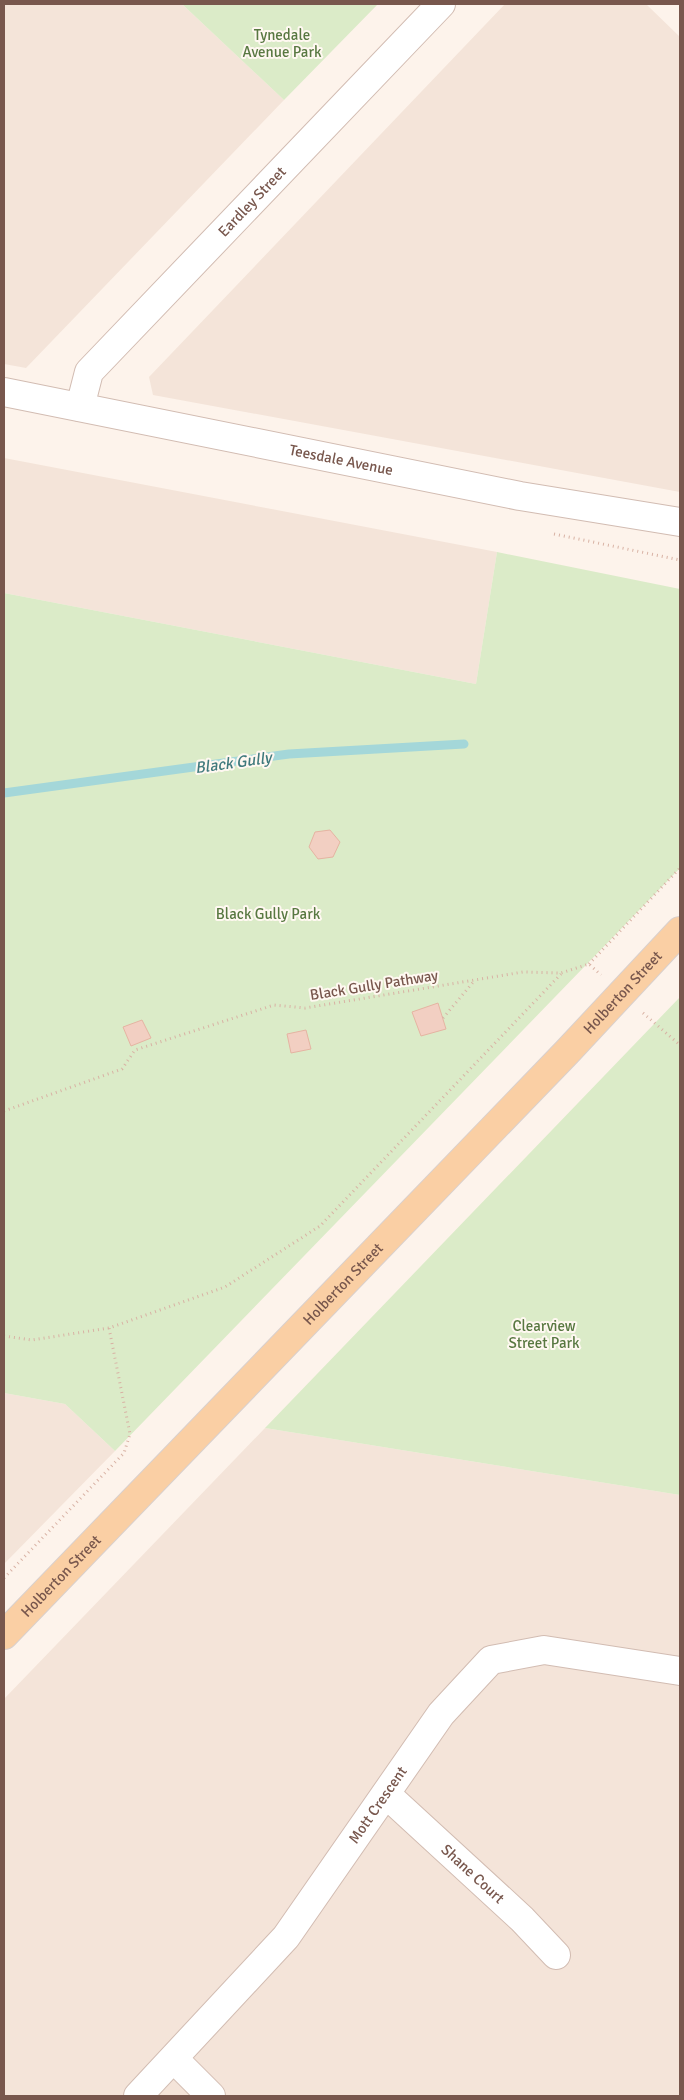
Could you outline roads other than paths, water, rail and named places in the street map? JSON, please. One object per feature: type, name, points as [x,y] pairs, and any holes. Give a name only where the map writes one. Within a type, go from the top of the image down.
[{"type":"main road","name":"Holberton Street","points":[[4,1635],[567,1052],[680,931]]},
{"type":"street","name":"Eardley Street","points":[[80,407],[89,372],[441,4]]},
{"type":"street","name":"Teesdale Avenue","points":[[4,392],[520,496],[680,522]]},
{"type":"street","name":"Mott Crescent","points":[[138,2096],[286,1937],[440,1714],[491,1660],[544,1650],[680,1671]]},
{"type":"street","name":"Shane Court","points":[[386,1794],[522,1919],[556,1956]]},
{"type":"street","points":[[174,2059],[211,2096]]},
{"type":"waterway","name":"Black Gully","points":[[4,793],[289,754],[464,744]]},
{"type":"park label","name":"Tynedale Avenue Park","points":[[282,44]]},
{"type":"park label","name":"Black Gully Park","points":[[268,914]]},
{"type":"park label","name":"Clearview Street Park","points":[[544,1334]]}]
